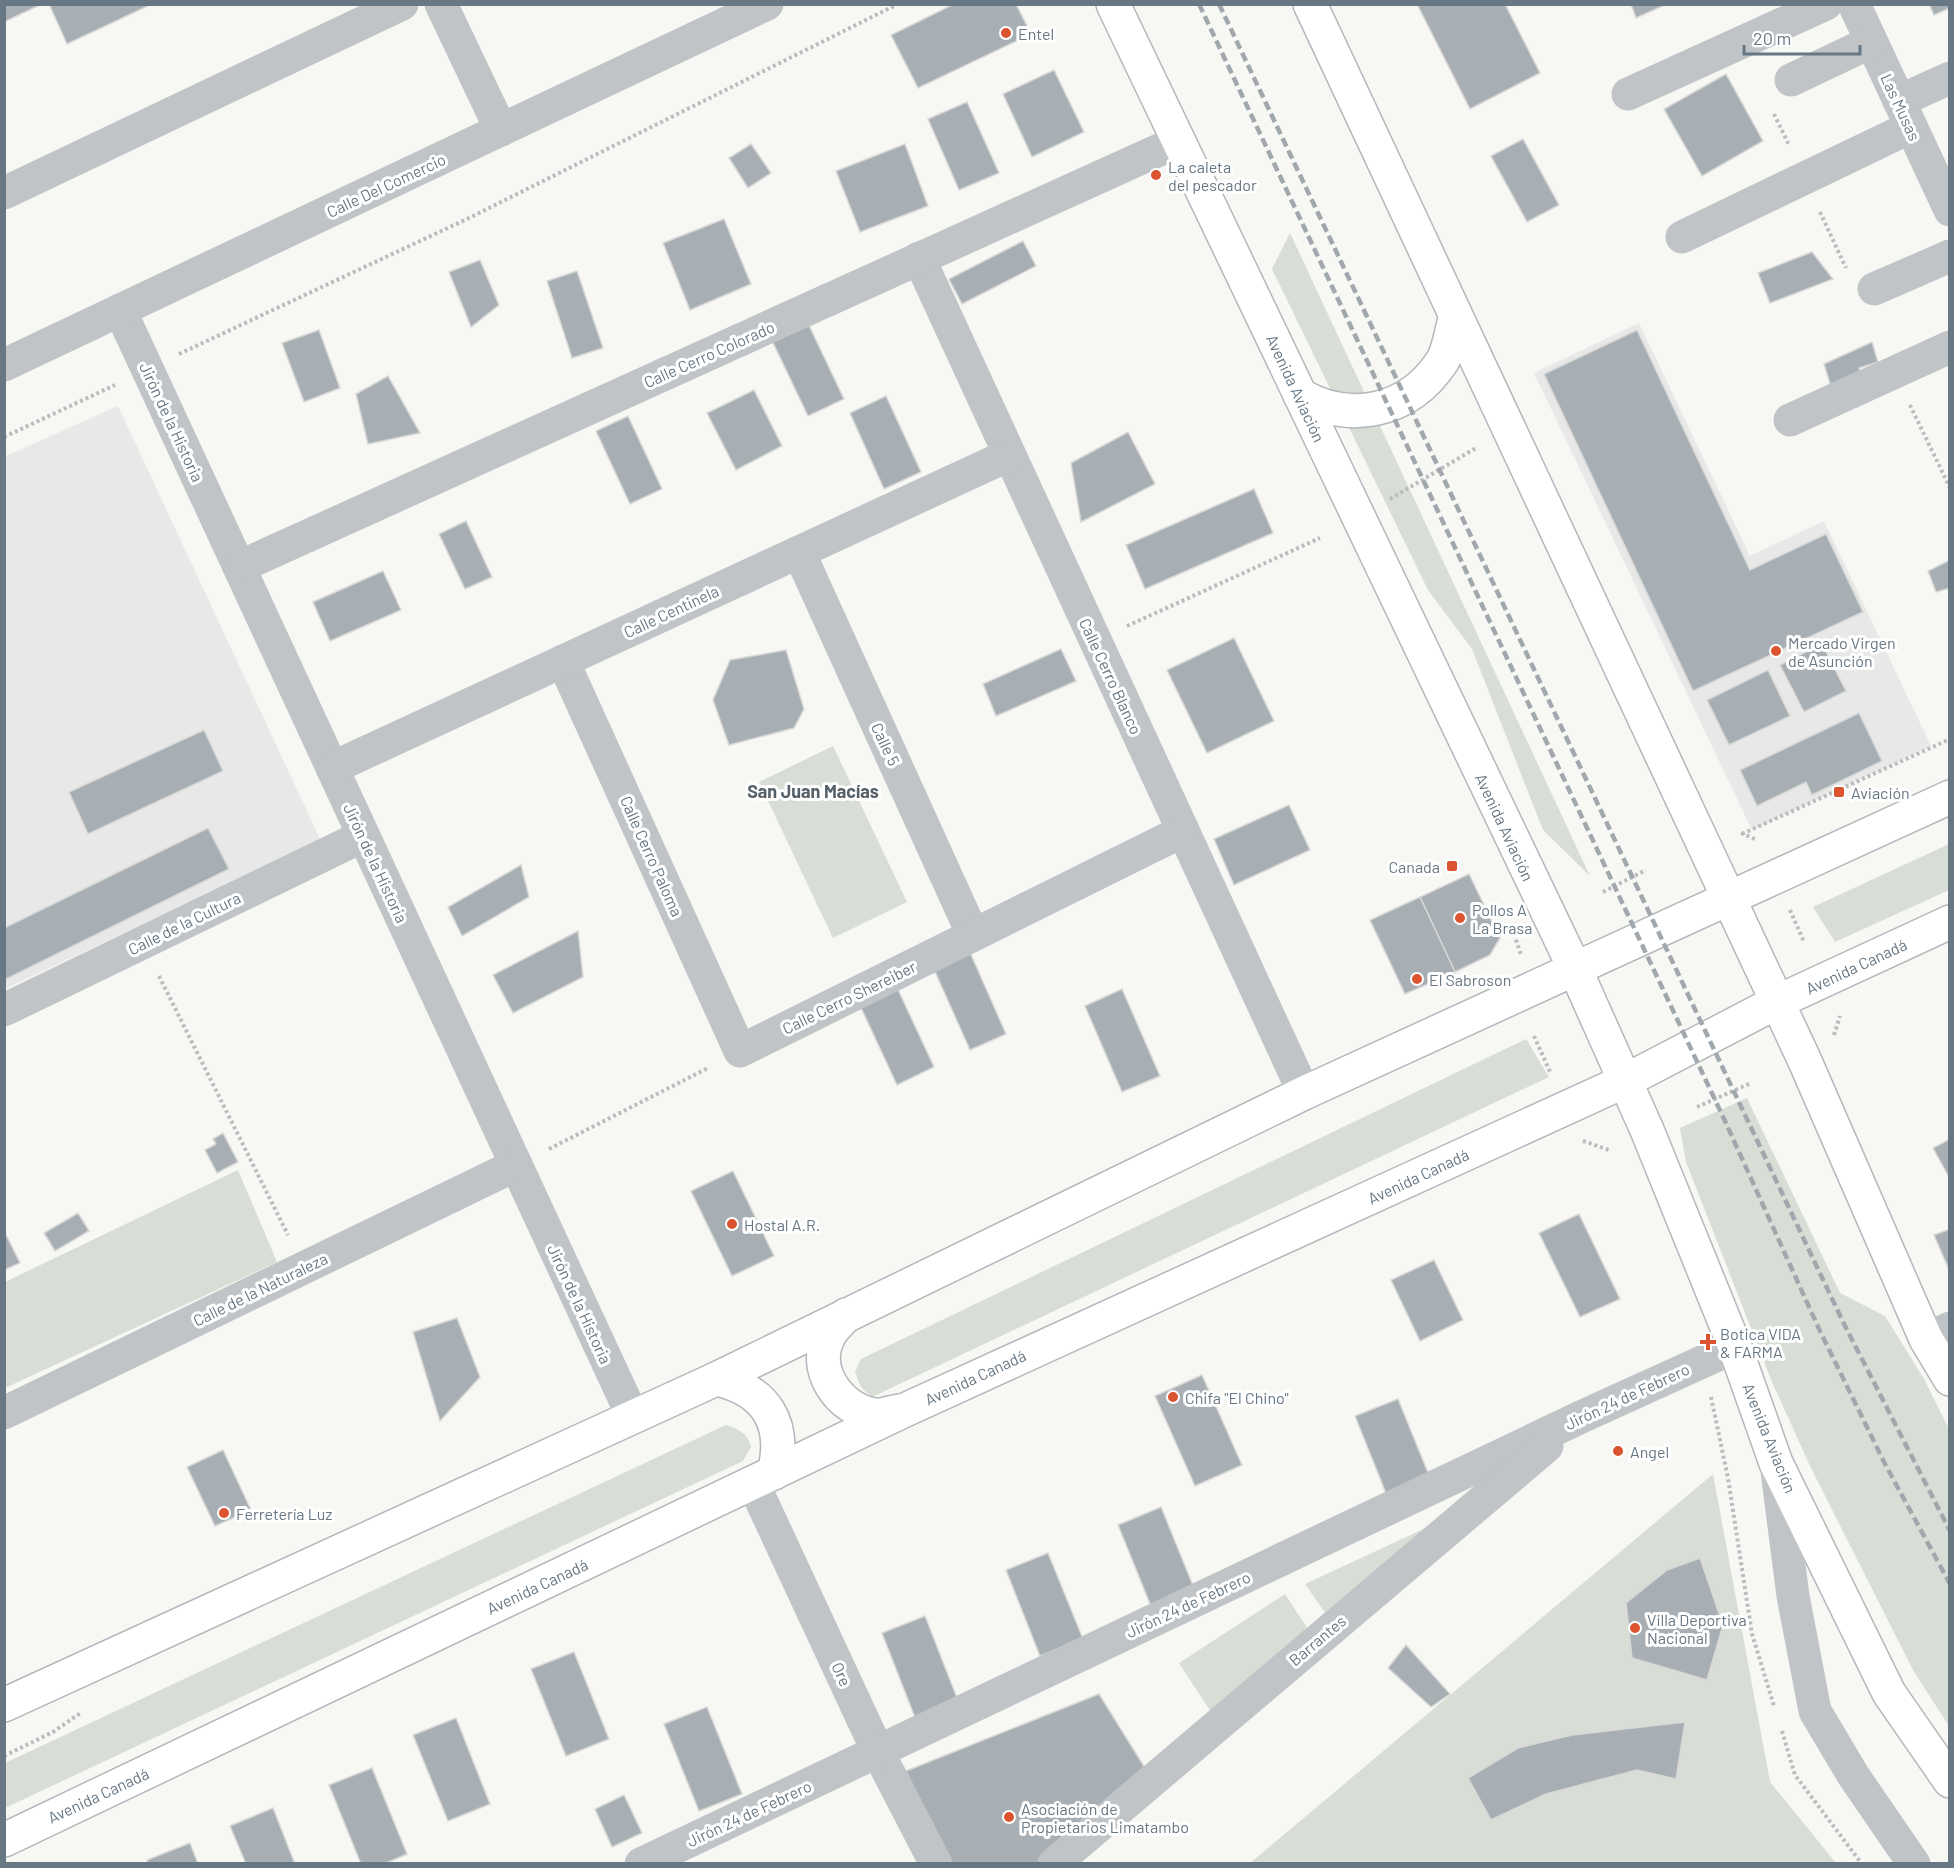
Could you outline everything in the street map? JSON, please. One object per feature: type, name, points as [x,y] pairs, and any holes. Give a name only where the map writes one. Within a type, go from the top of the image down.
[{"type":"main road","name":"Avenida Aviación","points":[[1113,4],[1575,969],[1625,1081],[1735,1347],[1776,1463],[1889,1693],[1950,1781]]},
{"type":"main road","points":[[1310,4],[1455,319],[1777,1002],[1938,1333],[1950,1379]]},
{"type":"main road","points":[[1300,395],[1341,411],[1371,411],[1412,395],[1443,362],[1455,319]]},
{"type":"main road","points":[[4,1705],[716,1378],[1304,1093],[1950,797]]},
{"type":"main road","name":"Avenida Canadá","points":[[4,1840],[905,1410],[1625,1081],[1777,1002],[1950,922]]},
{"type":"main road","points":[[846,1315],[830,1334],[824,1359],[830,1387],[850,1407],[877,1415],[905,1410]]},
{"type":"main road","points":[[716,1378],[736,1383],[754,1394],[769,1410],[777,1430],[779,1452],[764,1478]]},
{"type":"street","points":[[4,193],[402,4]]},
{"type":"street","points":[[441,4],[501,130]]},
{"type":"street","name":"Calle Del Comercio","points":[[4,365],[767,4]]},
{"type":"street","points":[[1628,94],[1826,4]]},
{"type":"street","name":"Las Musas","points":[[1854,4],[1950,210]]},
{"type":"street","points":[[1791,80],[1871,42]]},
{"type":"street","points":[[1682,237],[1809,176],[1905,114],[1950,78]]},
{"type":"street","name":"Calle Cerro Colorado","points":[[239,567],[1179,141]]},
{"type":"street","points":[[1862,282],[1950,256]]},
{"type":"street","name":"Calle Cerro Blanco","points":[[919,258],[1304,1093]]},
{"type":"street","name":"Jirón de la Historia","points":[[120,310],[632,1415]]},
{"type":"street","points":[[1790,420],[1950,347]]},
{"type":"street","name":"Calle Centinela","points":[[332,768],[1009,455]]},
{"type":"street","name":"Calle 5","points":[[799,552],[974,935]]},
{"type":"street","name":"Calle Cerro Paloma","points":[[563,661],[740,1051]]},
{"type":"street","name":"Calle Cerro Shereiber","points":[[740,1051],[1183,831]]},
{"type":"street","name":"Calle de la Cultura","points":[[4,1010],[363,836]]},
{"type":"street","name":"Calle de la Naturaleza","points":[[4,1413],[516,1165]]},
{"type":"street","name":"Jirón 24 de Febrero","points":[[641,1863],[1581,1417],[1735,1347]]},
{"type":"street","name":"Barrantes","points":[[1054,1863],[1581,1417]]},
{"type":"street","points":[[1776,1463],[1793,1596],[1815,1712],[1908,1861]]},
{"type":"street","name":"Ore","points":[[764,1478],[878,1752],[936,1863]]},
{"type":"path","points":[[4,437],[477,213],[898,4]]},
{"type":"path","points":[[1770,105],[1809,176],[1862,282]]},
{"type":"path","points":[[1898,371],[1950,488]]},
{"type":"path","points":[[1384,502],[1483,444]]},
{"type":"path","points":[[1095,640],[1320,538]]},
{"type":"path","points":[[1742,834],[1950,739]]},
{"type":"path","points":[[1736,831],[1757,840]]},
{"type":"path","points":[[1603,892],[1646,870]]},
{"type":"path","points":[[1790,910],[1804,942]]},
{"type":"path","points":[[142,943],[304,1268]]},
{"type":"path","points":[[1834,1037],[1840,1016]]},
{"type":"path","points":[[1534,1036],[1555,1084]]},
{"type":"path","points":[[516,1165],[740,1051]]},
{"type":"path","points":[[1697,1107],[1751,1083]]},
{"type":"path","points":[[1582,1141],[1609,1150]]},
{"type":"shaded area","points":[[1290,233],[1590,876],[1543,830],[1472,649],[1428,590],[1272,269]]},
{"type":"shaded area","name":"Mercado Virgen de Asunción","points":[[1639,323],[1750,556],[1824,521],[1931,746],[1752,830],[1534,373]]},
{"type":"shaded area","points":[[118,406],[321,841],[5,989],[4,457]]},
{"type":"shaded area","points":[[833,746],[907,902],[833,938],[759,782]]},
{"type":"shaded area","points":[[1949,844],[1949,890],[1835,942],[1813,907]]},
{"type":"shaded area","points":[[1526,1039],[1549,1077],[872,1397],[861,1387],[855,1372],[861,1359]]},
{"type":"shaded area","points":[[1747,1098],[1840,1293],[1885,1316],[1924,1379],[1949,1429],[1949,1726],[1913,1670],[1810,1466],[1772,1382],[1686,1162],[1680,1128]]},
{"type":"shaded area","points":[[238,1170],[277,1262],[5,1388],[5,1282]]},
{"type":"shaded area","points":[[726,1425],[742,1433],[749,1442],[751,1447],[743,1461],[5,1808],[5,1763]]},
{"type":"shaded area","name":"Villa Deportiva Nacional","points":[[1713,1474],[1770,1782],[1836,1863],[1249,1864]]},
{"type":"shaded area","points":[[1473,1506],[1334,1625],[1305,1584]]},
{"type":"shaded area","points":[[1285,1594],[1317,1643],[1211,1712],[1179,1663]]},
{"type":"building","points":[[4,4],[42,4],[4,22]]},
{"type":"building","points":[[49,4],[150,4],[150,5],[67,44]]},
{"type":"building","points":[[954,4],[1016,4],[1031,34],[918,88],[891,35]]},
{"type":"building","points":[[1417,4],[1505,4],[1540,73],[1470,109]]},
{"type":"building","points":[[1631,4],[1667,4],[1636,18]]},
{"type":"building","points":[[1929,4],[1950,4],[1950,8],[1934,15]]},
{"type":"building","points":[[1054,70],[1084,132],[1032,157],[1003,94]]},
{"type":"building","points":[[1726,74],[1763,141],[1702,176],[1664,109]]},
{"type":"building","points":[[967,102],[999,173],[959,190],[928,119]]},
{"type":"building","points":[[1523,139],[1559,205],[1527,222],[1491,156]]},
{"type":"building","points":[[751,144],[771,173],[748,188],[729,158]]},
{"type":"building","points":[[905,144],[928,206],[860,232],[836,171]]},
{"type":"building","points":[[724,219],[751,284],[690,310],[663,243]]},
{"type":"building","points":[[1023,241],[1036,266],[962,304],[949,279]]},
{"type":"building","points":[[1812,252],[1833,279],[1770,303],[1758,273]]},
{"type":"building","points":[[480,260],[499,305],[471,327],[449,272]]},
{"type":"building","points":[[577,271],[603,348],[572,358],[547,281]]},
{"type":"building","points":[[804,315],[844,399],[808,416],[768,332]]},
{"type":"building","points":[[319,330],[340,388],[304,402],[282,343]]},
{"type":"building","points":[[1637,330],[1750,570],[1826,534],[1863,612],[1693,691],[1544,374]]},
{"type":"building","points":[[1872,342],[1878,362],[1859,368],[1862,378],[1832,390],[1824,364]]},
{"type":"building","points":[[388,376],[420,433],[368,444],[356,394]]},
{"type":"building","points":[[754,390],[782,446],[736,470],[707,413]]},
{"type":"building","points":[[886,396],[921,472],[884,489],[850,413]]},
{"type":"building","points":[[628,416],[662,489],[630,504],[596,431]]},
{"type":"building","points":[[1128,432],[1155,484],[1081,522],[1071,463]]},
{"type":"building","points":[[1254,489],[1273,533],[1145,589],[1126,545]]},
{"type":"building","points":[[466,521],[492,577],[465,589],[439,534]]},
{"type":"building","points":[[1950,560],[1950,588],[1936,592],[1928,571]]},
{"type":"building","points":[[383,571],[401,610],[330,641],[313,602]]},
{"type":"building","points":[[1234,638],[1274,721],[1207,753],[1167,670]]},
{"type":"building","points":[[1822,644],[1846,691],[1804,712],[1780,665]]},
{"type":"building","points":[[1061,649],[1076,681],[996,716],[983,684]]},
{"type":"building","points":[[786,650],[804,709],[794,728],[729,745],[713,700],[730,660]]},
{"type":"building","points":[[1768,670],[1790,716],[1729,745],[1707,700]]},
{"type":"building","points":[[1859,713],[1882,761],[1812,795],[1806,782],[1757,806],[1740,770]]},
{"type":"building","points":[[204,730],[223,771],[88,834],[69,792]]},
{"type":"building","points":[[1289,805],[1310,850],[1234,885],[1214,839]]},
{"type":"building","points":[[208,828],[229,869],[4,980],[4,928]]},
{"type":"building","points":[[521,865],[529,897],[462,936],[448,907]]},
{"type":"building","name":"Pollos A La Brasa","points":[[1469,874],[1500,938],[1490,955],[1455,972],[1420,897]]},
{"type":"building","points":[[1420,897],[1455,972],[1405,994],[1370,920]]},
{"type":"building","points":[[578,931],[583,977],[513,1013],[493,975]]},
{"type":"building","points":[[965,941],[1006,1034],[970,1050],[929,958]]},
{"type":"building","points":[[894,981],[934,1067],[897,1085],[857,999]]},
{"type":"building","points":[[1122,989],[1160,1076],[1122,1092],[1085,1006]]},
{"type":"building","points":[[223,1133],[238,1162],[217,1173],[205,1150],[216,1144],[213,1139]]},
{"type":"building","points":[[1950,1139],[1950,1179],[1933,1148]]},
{"type":"building","name":"Hostal A.R.","points":[[733,1171],[774,1256],[732,1276],[691,1191]]},
{"type":"building","points":[[78,1213],[89,1231],[55,1251],[44,1233]]},
{"type":"building","points":[[1579,1214],[1620,1299],[1580,1317],[1539,1233]]},
{"type":"building","points":[[1950,1229],[1950,1272],[1934,1235]]},
{"type":"building","points":[[4,1231],[20,1263],[4,1270]]},
{"type":"building","points":[[1434,1260],[1463,1320],[1420,1341],[1391,1280]]},
{"type":"building","points":[[457,1318],[480,1377],[440,1421],[413,1332]]},
{"type":"building","points":[[1202,1375],[1242,1465],[1195,1486],[1155,1396]]},
{"type":"building","points":[[1398,1399],[1433,1485],[1390,1503],[1355,1416]]},
{"type":"building","points":[[223,1450],[251,1510],[215,1526],[187,1467]]},
{"type":"building","points":[[1161,1507],[1196,1593],[1153,1611],[1118,1525]]},
{"type":"building","points":[[1048,1553],[1083,1639],[1040,1656],[1006,1570]]},
{"type":"building","points":[[1700,1558],[1723,1625],[1707,1680],[1632,1658],[1626,1603],[1667,1570]]},
{"type":"building","points":[[925,1616],[959,1703],[916,1720],[882,1633]]},
{"type":"building","points":[[1406,1645],[1450,1694],[1431,1707],[1388,1668]]},
{"type":"building","points":[[574,1652],[609,1739],[566,1756],[531,1669]]},
{"type":"building","name":"Asociación de Propietarios Limatambo","points":[[1099,1694],[1145,1768],[1040,1864],[948,1864],[906,1771]]},
{"type":"building","points":[[707,1707],[742,1794],[699,1811],[664,1724]]},
{"type":"building","points":[[456,1718],[490,1804],[448,1821],[413,1735]]},
{"type":"building","points":[[1685,1722],[1676,1779],[1637,1770],[1546,1794],[1491,1820],[1468,1778],[1518,1748],[1572,1735]]},
{"type":"building","points":[[372,1768],[407,1854],[384,1864],[361,1864],[329,1785]]},
{"type":"building","points":[[624,1795],[642,1833],[612,1847],[595,1809]]},
{"type":"building","points":[[273,1808],[295,1864],[246,1864],[230,1826]]},
{"type":"building","points":[[190,1843],[198,1864],[148,1864],[147,1860]]},
{"type":"railway","points":[[1199,4],[1725,1121],[1819,1329],[1885,1464],[1950,1584]]},
{"type":"railway","points":[[1219,4],[1844,1324],[1950,1531]]},
{"type":"place","name":"Entel","points":[[1006,33]]},
{"type":"place","name":"La caleta del pescador","points":[[1156,175]]},
{"type":"place","name":"Mercado Virgen de Asunción","points":[[1776,651]]},
{"type":"place","name":"Aviación","points":[[1839,792]]},
{"type":"place","name":"Canada","points":[[1452,866]]},
{"type":"place","name":"Pollos A La Brasa","points":[[1460,918]]},
{"type":"place","name":"El Sabroson","points":[[1417,979]]},
{"type":"place","name":"Hostal A.R.","points":[[732,1224]]},
{"type":"place","name":"Botica VIDA & FARMA","points":[[1708,1342]]},
{"type":"place","name":"Chifa \"El Chino\"","points":[[1173,1397]]},
{"type":"place","name":"Angel","points":[[1618,1451]]},
{"type":"place","name":"Ferretería Luz","points":[[224,1513]]},
{"type":"place","name":"Villa Deportiva Nacional","points":[[1635,1628]]},
{"type":"place","name":"Asociación de Propietarios Limatambo","points":[[1009,1817]]},
{"type":"district","name":"San Juan Macías","points":[[813,791]]}]
